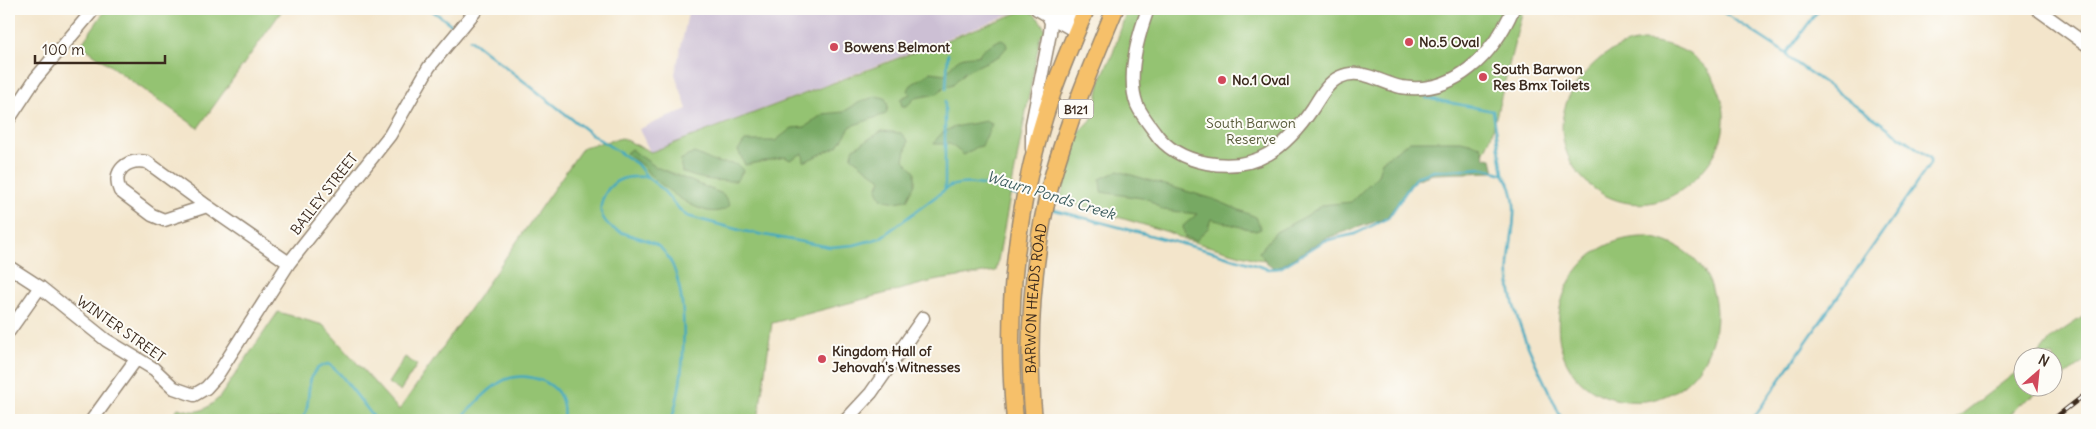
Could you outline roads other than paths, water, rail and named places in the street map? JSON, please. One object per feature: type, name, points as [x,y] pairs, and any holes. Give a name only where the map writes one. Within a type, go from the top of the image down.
[{"type":"main road","name":"BARWON HEADS ROAD","points":[[1034,420],[1031,315],[1042,232],[1052,181],[1115,9]]},
{"type":"main road","name":"BARWON HEADS ROAD","points":[[1015,420],[1011,362],[1012,295],[1021,224],[1032,168],[1052,93],[1081,21]]},
{"type":"main road","points":[[1081,21],[1103,38]]},
{"type":"street","points":[[9,119],[36,78],[94,9]]},
{"type":"street","name":"BAILEY STREET","points":[[194,395],[206,388],[216,377],[289,263],[390,135],[429,67],[477,9]]},
{"type":"street","points":[[1148,9],[1135,51],[1134,79],[1137,104],[1157,136],[1171,150],[1202,162],[1225,165],[1247,164],[1284,144],[1300,127],[1328,86],[1338,78],[1351,73],[1366,75],[1401,87],[1419,88],[1439,86],[1455,78],[1476,64],[1492,47],[1505,27],[1513,9]]},
{"type":"street","points":[[2037,9],[2087,45]]},
{"type":"street","points":[[1046,11],[1081,21]]},
{"type":"street","points":[[1032,168],[1031,132],[1051,22],[1046,11]]},
{"type":"street","points":[[207,206],[171,218],[158,218],[120,191],[117,185],[121,167],[128,162],[136,160],[147,162],[289,263]]},
{"type":"street","name":"WINTER STREET","points":[[9,267],[40,288],[91,330],[154,369],[174,388],[194,395]]},
{"type":"street","points":[[9,331],[40,288]]},
{"type":"street","points":[[861,420],[862,410],[871,393],[923,318]]},
{"type":"street","points":[[92,420],[137,358]]},
{"type":"street","points":[[846,420],[871,393]]},
{"type":"street","points":[[846,420],[855,420]]},
{"type":"waterway","points":[[430,9],[452,25]]},
{"type":"waterway","points":[[1718,9],[1787,54]]},
{"type":"waterway","points":[[1752,420],[1930,164],[1930,158],[1925,154],[1789,58],[1787,54],[1789,50],[1819,9]]},
{"type":"waterway","points":[[470,39],[591,134],[637,164],[647,177]]},
{"type":"waterway","points":[[946,89],[948,54]]},
{"type":"waterway","points":[[1426,98],[1493,111],[1503,173]]},
{"type":"waterway","points":[[945,101],[945,189]]},
{"type":"waterway","name":"Waurn Ponds Creek","points":[[1051,209],[1213,252],[1268,269],[1280,268],[1324,241],[1355,234],[1388,218],[1416,177],[1434,171],[1484,168],[1503,174],[1510,185],[1513,198],[1514,224],[1509,277],[1516,315],[1530,351],[1562,420]]},
{"type":"waterway","name":"Waurn Ponds Creek","points":[[671,420],[676,403],[683,356],[684,329],[682,303],[677,279],[670,259],[658,246],[617,231],[605,220],[601,212],[602,201],[609,188],[617,181],[628,177],[647,177],[662,189],[687,216],[743,231],[830,247],[854,245],[880,238],[950,186],[967,183],[976,184],[993,187],[1018,196]]},
{"type":"waterway","name":"Waurn Ponds Creek","points":[[299,420],[307,408],[310,381],[313,373],[319,367],[329,364],[340,374],[376,420]]},
{"type":"waterway","name":"Waurn Ponds Creek","points":[[459,420],[483,396],[503,380],[517,377],[541,380],[554,388],[562,401],[564,420]]},
{"type":"railway","points":[[2052,420],[2087,393]]},
{"type":"place","name":"No.5 Oval","points":[[1409,42]]},
{"type":"place","name":"Bowens Belmont","points":[[834,47]]},
{"type":"place","name":"South Barwon Res Bmx Toilets","points":[[1483,77]]},
{"type":"place","name":"No.1 Oval","points":[[1222,80]]},
{"type":"place","name":"Kingdom Hall of Jehovah's Witnesses","points":[[822,359]]},
{"type":"park label","name":"South Barwon Reserve","points":[[1251,132]]}]
